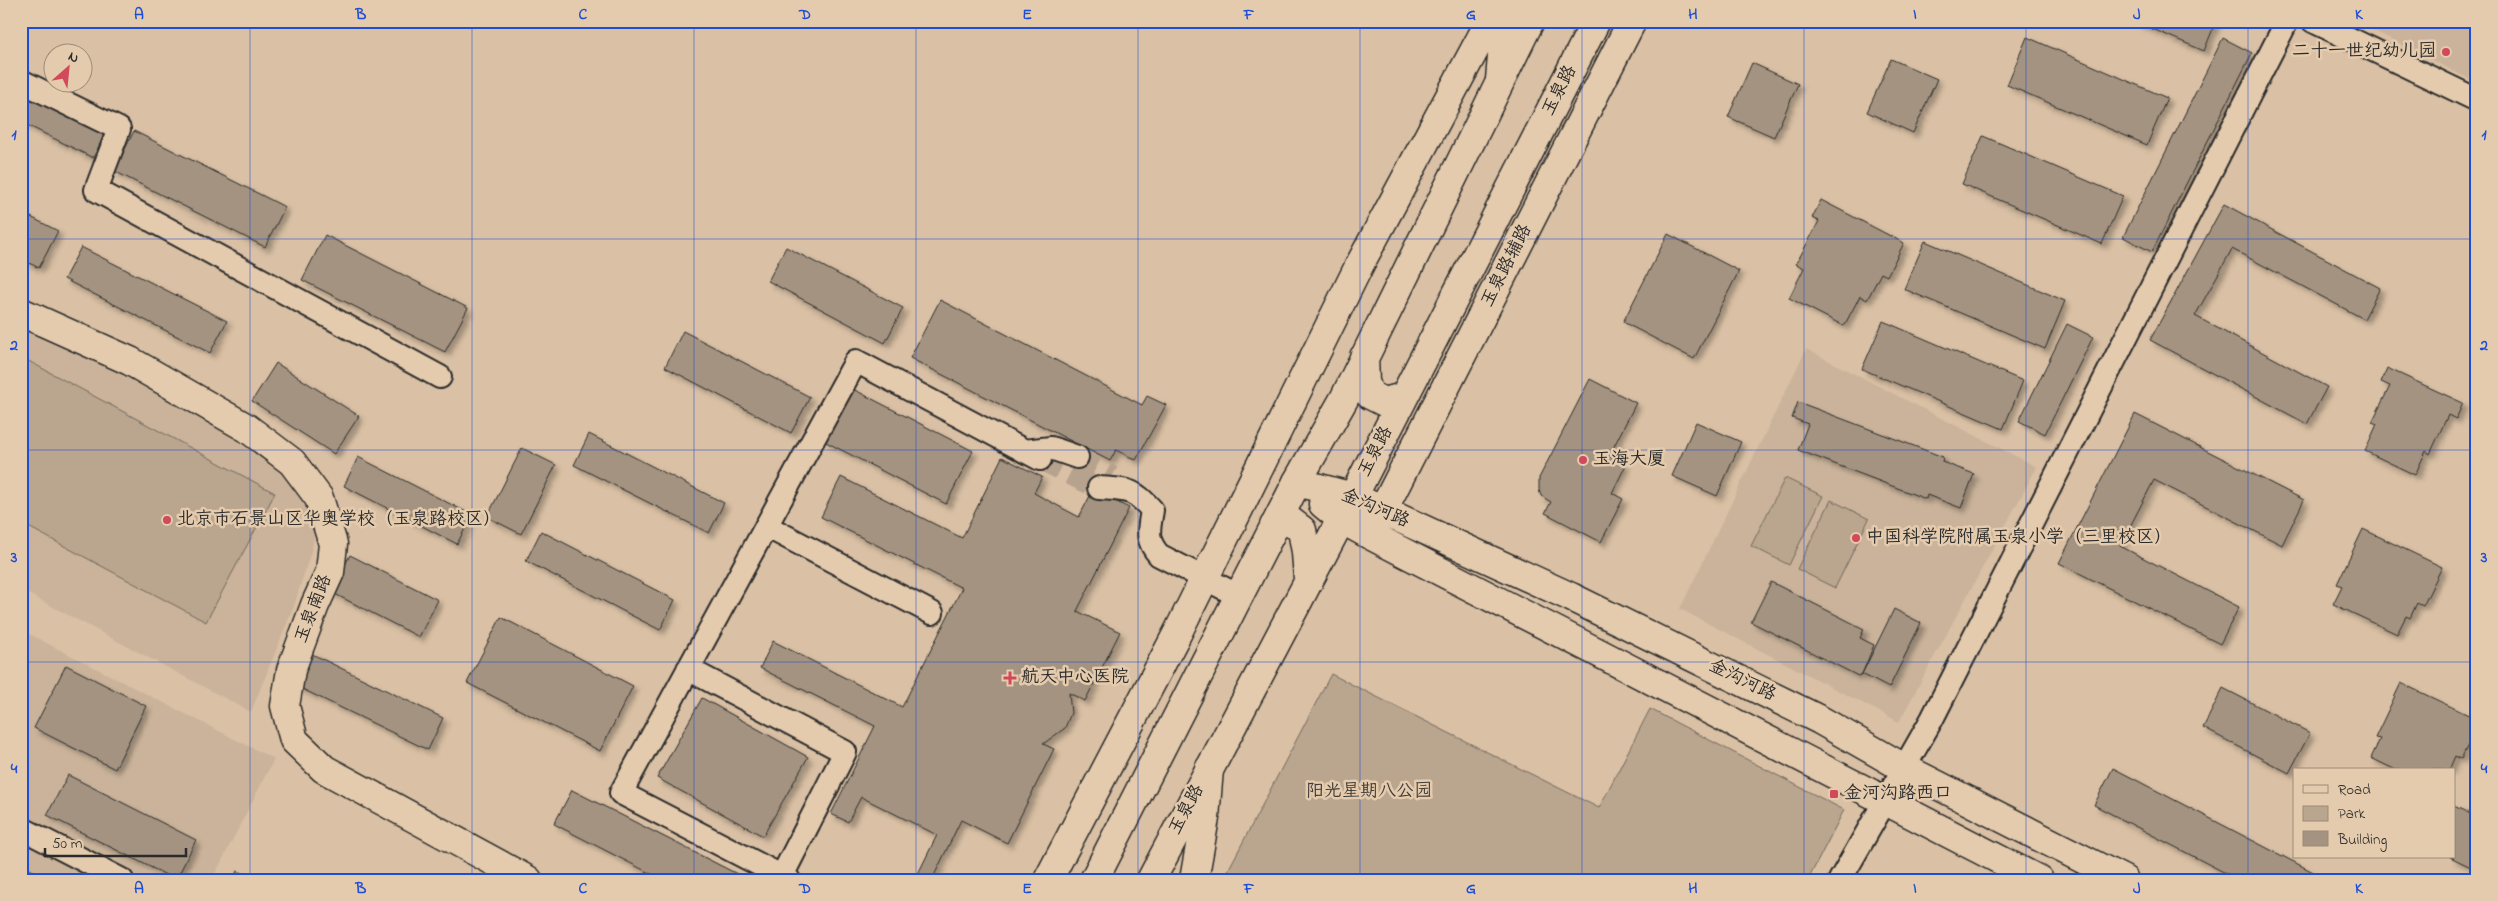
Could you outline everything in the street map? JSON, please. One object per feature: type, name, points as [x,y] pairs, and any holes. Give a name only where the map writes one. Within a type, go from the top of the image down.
[{"type":"street","points":[[1048,880],[1204,578],[1360,264],[1490,21]]},
{"type":"street","points":[[1500,80],[1505,21]]},
{"type":"street","points":[[1094,880],[1274,526],[1344,399],[1530,21]]},
{"type":"street","name":"玉泉路","points":[[1151,880],[1347,508],[1596,21]]},
{"type":"street","name":"玉泉路辅路","points":[[1382,512],[1632,21]]},
{"type":"street","points":[[1840,880],[1937,710],[2287,21]]},
{"type":"street","points":[[2313,21],[2477,100]]},
{"type":"street","points":[[21,82],[119,130],[96,190],[440,377]]},
{"type":"street","name":"玉泉南路","points":[[21,312],[130,361],[247,428],[292,462],[319,498],[333,544],[330,572],[315,605],[291,670],[285,706],[294,740],[324,769],[528,880]]},
{"type":"street","points":[[1364,357],[1365,382],[1370,395],[1384,402],[1403,397]]},
{"type":"street","points":[[688,669],[845,752],[785,878],[620,793],[856,362],[1032,455],[1051,448],[1077,457]]},
{"type":"street","name":"金沟河路","points":[[1297,482],[1885,802],[2038,880]]},
{"type":"street","points":[[1112,485],[1139,495],[1152,510],[1149,544],[1159,555],[1239,596]]},
{"type":"street","name":"金沟河路","points":[[1347,508],[1382,512],[1571,597],[1820,720],[1904,768],[2124,880]]},
{"type":"street","points":[[1274,526],[1289,520],[1302,530],[1308,579]]},
{"type":"street","points":[[766,526],[932,613]]},
{"type":"street","points":[[1194,880],[1205,818],[1209,769]]},
{"type":"street","points":[[21,828],[122,880]]},
{"type":"shaded area","name":"二十一世纪幼儿园","points":[[2355,21],[2477,21],[2477,83]]},
{"type":"shaded area","name":"北京市石景山区华奥学校（玉泉路校区）","points":[[21,321],[166,394],[293,477],[310,508],[315,532],[294,606],[251,712],[21,590]]},
{"type":"shaded area","name":"中国科学院附属玉泉小学（三里校区）","points":[[1806,349],[2037,467],[1899,722],[1680,609]]},
{"type":"shaded area","points":[[21,630],[274,759],[212,880],[21,880]]},
{"type":"green space","points":[[21,357],[275,493],[206,622],[21,523]]},
{"type":"green space","points":[[1785,478],[1823,496],[1789,565],[1751,546]]},
{"type":"green space","points":[[1831,500],[1869,519],[1835,588],[1797,569]]},
{"type":"green space","name":"阳光星期八公园","points":[[1331,674],[1599,808],[1650,709],[1844,810],[1808,880],[1740,880],[1727,876],[1725,880],[1223,880]]},
{"type":"building","points":[[2134,21],[2216,21],[2204,51]]},
{"type":"building","points":[[2027,37],[2167,98],[2147,145],[2007,85]]},
{"type":"building","points":[[2223,38],[2252,53],[2152,252],[2123,237]]},
{"type":"building","points":[[1891,59],[1937,79],[1913,133],[1867,112]]},
{"type":"building","points":[[1752,63],[1798,84],[1774,137],[1728,117]]},
{"type":"building","points":[[21,76],[42,87],[42,92],[52,92],[111,122],[93,158],[21,122]]},
{"type":"building","points":[[134,131],[285,207],[265,247],[114,171]]},
{"type":"building","points":[[1983,136],[2123,196],[2102,244],[1962,184]]},
{"type":"building","points":[[1821,200],[1904,243],[1887,276],[1881,273],[1867,300],[1860,296],[1844,326],[1789,298],[1804,268],[1796,264],[1819,221],[1812,218]]},
{"type":"building","points":[[2224,204],[2380,288],[2364,319],[2232,249],[2195,316],[2327,387],[2307,424],[2150,340]]},
{"type":"building","points":[[21,212],[58,231],[39,268],[21,259]]},
{"type":"building","points":[[1668,234],[1739,271],[1694,359],[1623,322]]},
{"type":"building","points":[[325,235],[468,308],[445,352],[302,280]]},
{"type":"building","points":[[1925,241],[2065,301],[2045,349],[1904,289]]},
{"type":"building","points":[[81,247],[227,321],[210,353],[64,279]]},
{"type":"building","points":[[786,247],[903,308],[885,343],[768,281]]},
{"type":"building","points":[[940,300],[1142,405],[1147,396],[1166,405],[1136,460],[1116,450],[1110,461],[910,358]]},
{"type":"building","points":[[1883,321],[2023,381],[2003,429],[1862,369]]},
{"type":"building","points":[[2067,324],[2093,337],[2045,434],[2019,421]]},
{"type":"building","points":[[683,331],[810,397],[791,433],[665,367]]},
{"type":"building","points":[[276,363],[359,416],[334,454],[252,401]]},
{"type":"building","points":[[2387,368],[2463,403],[2456,419],[2448,415],[2430,454],[2426,451],[2415,475],[2365,451],[2377,424],[2372,422],[2390,386],[2381,382]]},
{"type":"building","name":"玉海大厦","points":[[1590,379],[1636,403],[1609,456],[1626,465],[1612,493],[1623,499],[1601,542],[1545,513],[1551,502],[1541,496],[1539,490],[1539,478]]},
{"type":"building","points":[[851,388],[973,451],[946,504],[824,441]]},
{"type":"building","points":[[1798,402],[1943,457],[1942,462],[1974,474],[1961,508],[1927,495],[1926,499],[1798,450],[1808,424],[1792,418]]},
{"type":"building","points":[[2135,414],[2304,500],[2282,545],[2154,480],[2120,546],[2239,607],[2220,644],[2059,563]]},
{"type":"building","points":[[1696,422],[1741,442],[1717,496],[1672,476]]},
{"type":"building","points":[[589,434],[724,503],[709,533],[574,465]]},
{"type":"building","points":[[522,448],[556,465],[521,534],[487,517]]},
{"type":"building","points":[[358,457],[472,515],[457,544],[344,486]]},
{"type":"building","points":[[1002,457],[1042,477],[1034,493],[1079,517],[1093,490],[1129,508],[1077,611],[1120,632],[1085,701],[1069,693],[1071,713],[1065,728],[1043,744],[1054,749],[1007,843],[961,820],[932,880],[915,880],[937,835],[861,797],[848,822],[831,814],[875,726],[760,668],[773,641],[902,707],[962,588],[821,517],[841,477],[962,538]]},
{"type":"building","points":[[2363,529],[2442,567],[2423,606],[2417,603],[2410,618],[2406,616],[2397,634],[2333,604],[2342,586],[2337,584]]},
{"type":"building","points":[[541,531],[675,600],[660,630],[526,561]]},
{"type":"building","points":[[350,555],[438,600],[419,637],[331,592]]},
{"type":"building","points":[[1771,582],[1864,629],[1860,638],[1874,645],[1862,674],[1858,676],[1751,622]]},
{"type":"building","points":[[1894,609],[1921,623],[1889,688],[1862,674]]},
{"type":"building","points":[[501,617],[633,686],[600,751],[467,683]]},
{"type":"building","points":[[310,653],[443,718],[428,750],[294,685]]},
{"type":"building","points":[[66,665],[146,706],[115,769],[34,728]]},
{"type":"building","points":[[2401,683],[2477,719],[2477,727],[2461,759],[2455,756],[2450,768],[2392,768],[2371,758],[2380,739],[2375,738]]},
{"type":"building","points":[[2223,688],[2310,733],[2289,773],[2203,728]]},
{"type":"building","points":[[702,698],[808,757],[763,836],[657,778]]},
{"type":"building","points":[[2113,768],[2317,874],[2314,880],[2239,880],[2094,805]]},
{"type":"building","points":[[68,775],[196,840],[176,880],[47,815]]},
{"type":"building","points":[[572,790],[739,875],[737,880],[663,880],[554,824]]},
{"type":"building","points":[[2456,807],[2477,817],[2477,870],[2452,858],[2456,858]]},
{"type":"building","points":[[21,865],[51,880],[21,880]]},
{"type":"building","points":[[237,871],[258,880],[233,880]]},
{"type":"tunnel","points":[[1077,457],[1112,477]]},
{"type":"tunnel","points":[[1040,459],[1099,488]]},
{"type":"place","name":"二十一世纪幼儿园","points":[[2446,52]]},
{"type":"place","name":"玉海大厦","points":[[1583,460]]},
{"type":"place","name":"北京市石景山区华奥学校（玉泉路校区）","points":[[167,520]]},
{"type":"place","name":"中国科学院附属玉泉小学（三里校区）","points":[[1856,538]]},
{"type":"place","name":"航天中心医院","points":[[1010,678]]},
{"type":"place","name":"金河沟路西口","points":[[1834,794]]}]
